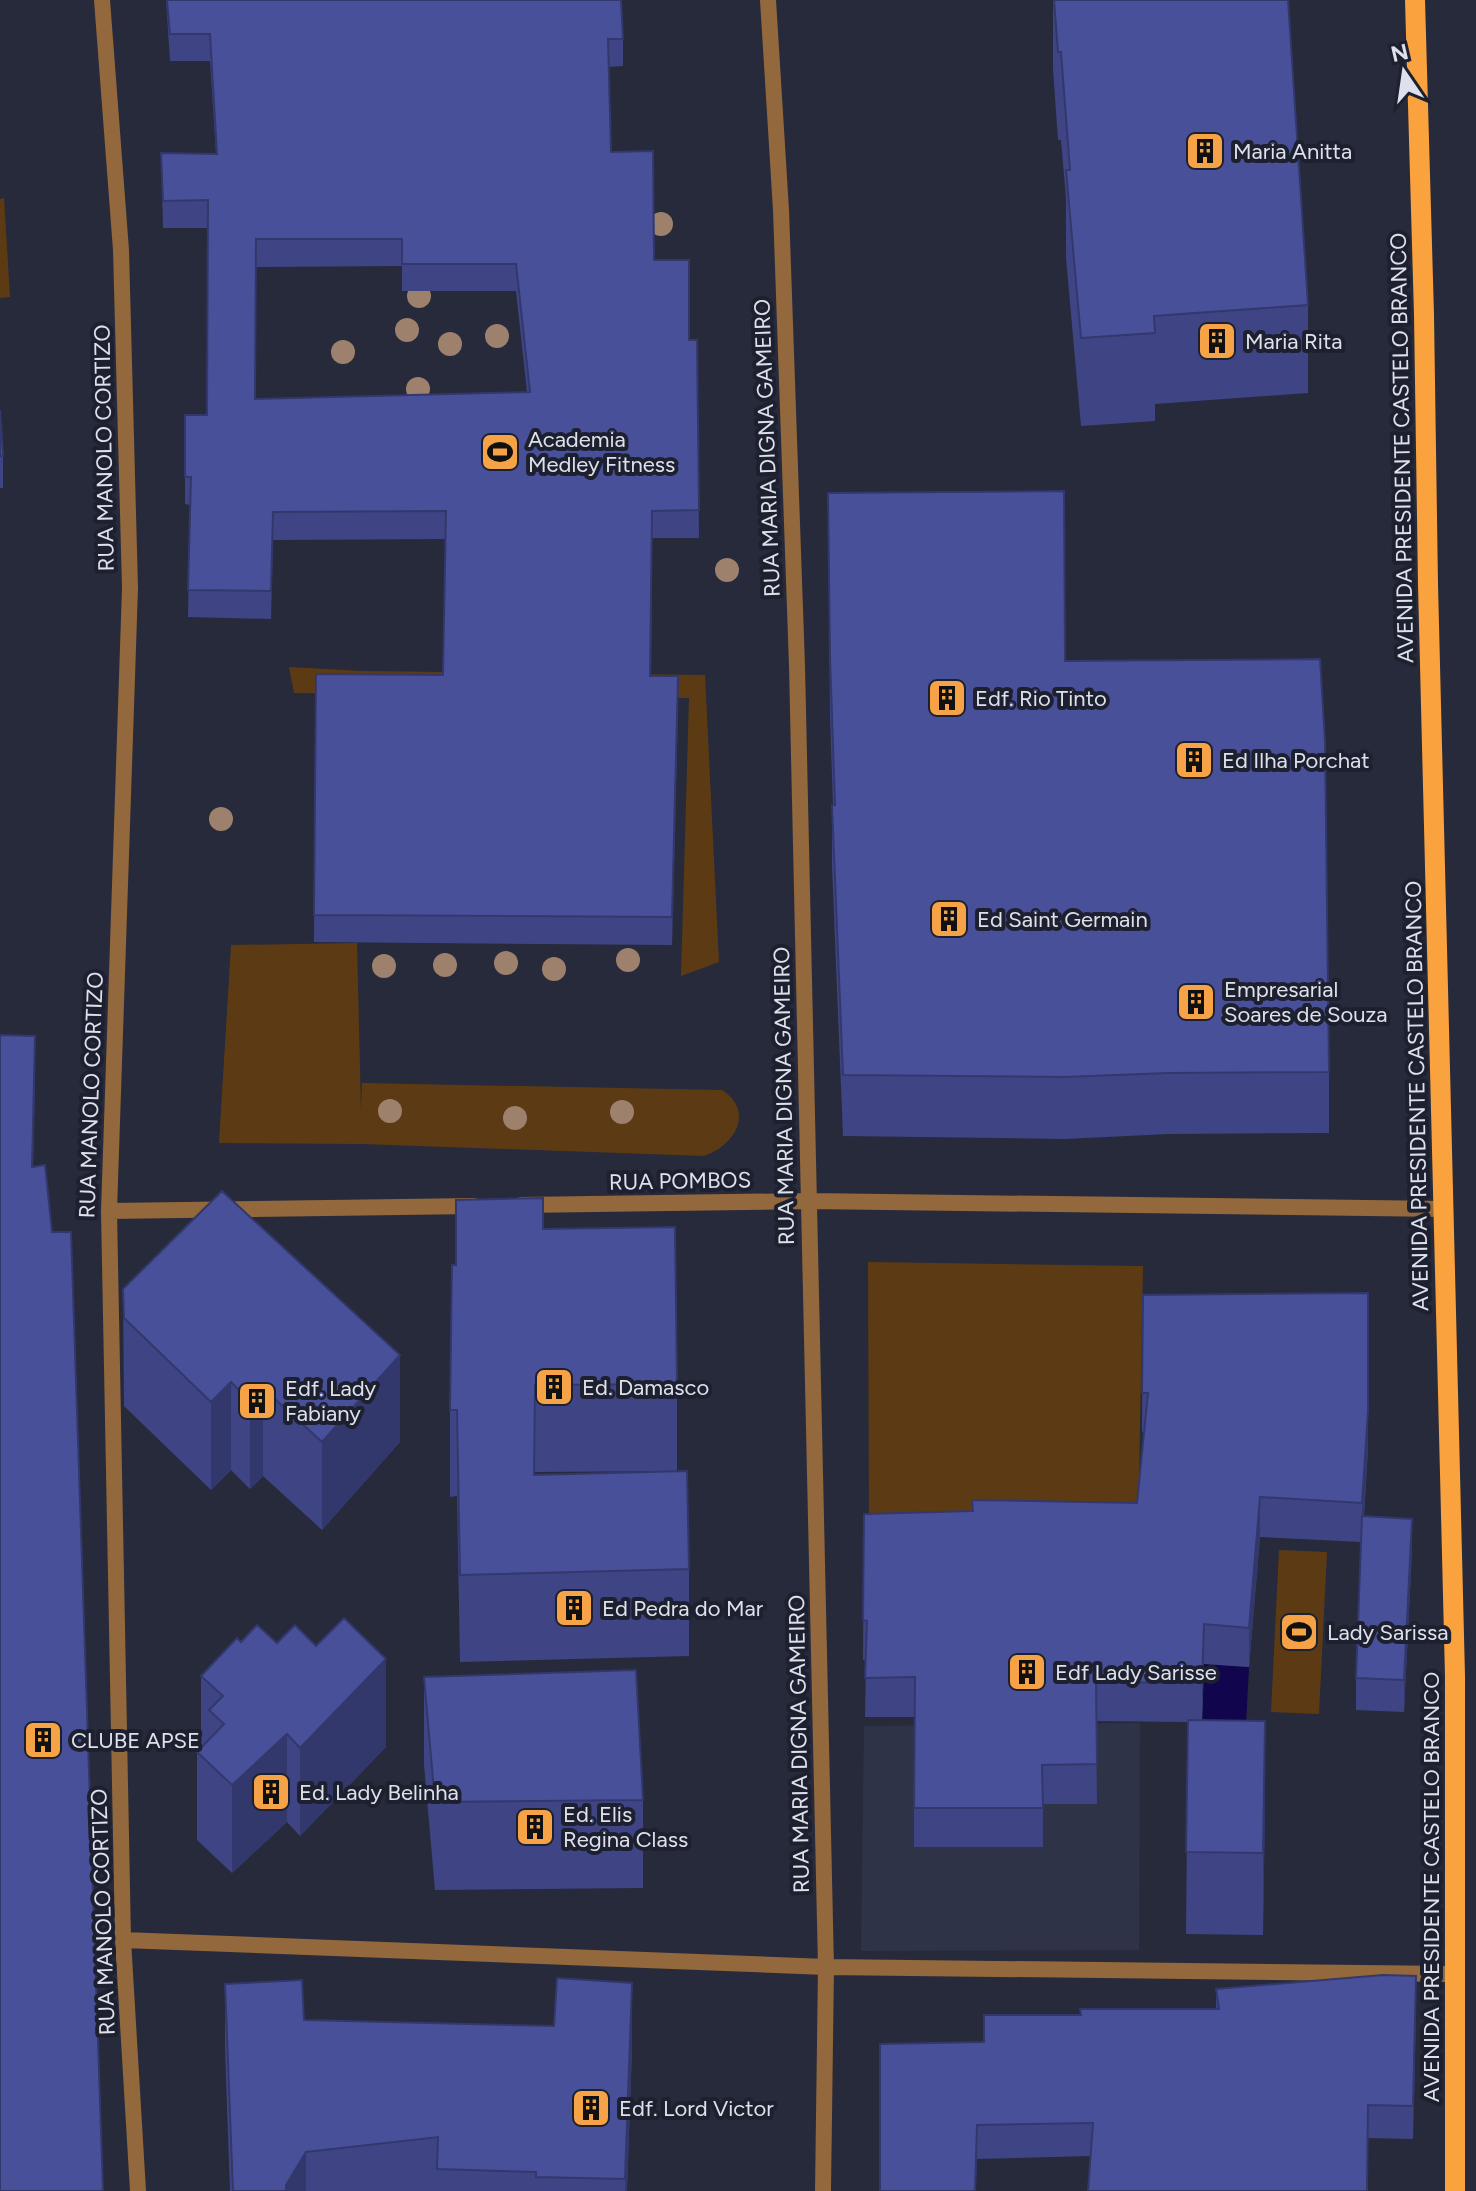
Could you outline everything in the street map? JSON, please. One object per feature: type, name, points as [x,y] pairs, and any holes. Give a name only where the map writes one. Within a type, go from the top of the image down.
[{"type":"main road","name":"AVENIDA PRESIDENTE CASTELO BRANCO","points":[[1415,0],[1444,1209],[1466,1676],[1454,1974],[1455,2191]]},
{"type":"street","name":"RUA MANOLO CORTIZO","points":[[102,0],[121,250],[130,588],[109,1211],[123,1940],[138,2191]]},
{"type":"street","name":"RUA MARIA DIGNA GAMEIRO","points":[[768,0],[781,210],[796,634],[826,1967],[823,2191]]},
{"type":"street","name":"RUA POMBOS","points":[[109,1211],[809,1201],[1444,1209]]},
{"type":"street","points":[[123,1940],[826,1967],[1454,1974]]},
{"type":"shaded area","points":[[4,198],[10,297],[0,298],[0,199]]},
{"type":"shaded area","points":[[289,667],[362,671],[705,675],[719,962],[681,976],[689,698],[294,693]]},
{"type":"shaded area","points":[[357,943],[361,1112],[362,1083],[722,1090],[732,1098],[737,1108],[737,1127],[725,1144],[704,1156],[362,1144],[219,1143],[231,945]]},
{"type":"shaded area","points":[[868,1262],[1143,1266],[1138,1533],[869,1531]]},
{"type":"shaded area","name":"Lady Sarissa","points":[[1279,1550],[1327,1552],[1319,1714],[1271,1712]]},
{"type":"shaded area","points":[[1204,1664],[1249,1667],[1246,1725],[1202,1725]]},
{"type":"shaded area","points":[[1140,1723],[1139,1950],[861,1951],[864,1726]]},
{"type":"building","points":[[167,0],[621,0],[623,39],[608,39],[611,152],[653,151],[654,260],[689,260],[689,340],[697,340],[699,510],[652,511],[650,676],[678,676],[672,917],[314,915],[316,674],[443,675],[446,511],[273,512],[271,591],[188,590],[191,477],[185,477],[185,415],[207,415],[208,200],[163,201],[161,153],[217,154],[210,34],[170,34]],"holes":[[[256,239],[402,239],[402,264],[516,264],[530,392],[255,399]]]},
{"type":"building","points":[[1054,0],[1288,0],[1308,305],[1154,316],[1155,333],[1081,338],[1066,170],[1070,170],[1061,52],[1058,52]]},
{"type":"building","points":[[0,410],[3,456],[0,456]]},
{"type":"building","points":[[1064,491],[1065,661],[1320,659],[1325,742],[1329,1072],[1065,1077],[843,1075],[832,805],[835,805],[828,493]]},
{"type":"building","name":"CLUBE APSE","points":[[0,1035],[35,1036],[32,1167],[45,1165],[52,1232],[71,1232],[103,2191],[0,2191]]},
{"type":"building","points":[[222,1191],[400,1355],[322,1442],[263,1388],[250,1401],[231,1382],[211,1402],[124,1318],[123,1289]]},
{"type":"building","points":[[543,1198],[543,1229],[675,1227],[677,1384],[535,1385],[534,1475],[687,1471],[689,1569],[460,1575],[457,1410],[450,1410],[456,1200]]},
{"type":"building","points":[[1368,1293],[1368,1410],[1362,1503],[1260,1497],[1249,1628],[1204,1624],[1202,1683],[1096,1682],[1097,1764],[1042,1765],[1043,1808],[914,1808],[915,1677],[865,1678],[864,1514],[973,1511],[972,1500],[1137,1503],[1148,1393],[1142,1393],[1143,1295]]},
{"type":"building","name":"Lady Sarissa","points":[[1362,1516],[1412,1519],[1404,1680],[1356,1678]]},
{"type":"building","points":[[344,1618],[386,1659],[300,1748],[287,1734],[232,1785],[197,1752],[224,1724],[209,1710],[223,1696],[201,1676],[237,1638],[241,1642],[257,1625],[277,1643],[295,1625],[316,1646]]},
{"type":"building","points":[[636,1670],[643,1800],[435,1802],[424,1677]]},
{"type":"building","points":[[1188,1720],[1265,1721],[1263,1853],[1186,1852]]},
{"type":"building","points":[[1383,1975],[1416,1976],[1413,2106],[1368,2105],[1367,2191],[1088,2191],[1093,2123],[977,2125],[975,2191],[880,2191],[880,2044],[984,2042],[984,2015],[1081,2015],[1080,2009],[1219,2009],[1216,1989]]},
{"type":"building","points":[[557,1978],[632,1983],[625,2179],[536,2177],[536,2172],[437,2169],[438,2137],[306,2152],[286,2185],[286,2191],[233,2191],[225,1984],[302,1980],[304,2020],[554,2026]]},
{"type":"place","name":"Maria Anitta","points":[[1205,151]]},
{"type":"place","name":"Maria Rita","points":[[1217,341]]},
{"type":"place","name":"Academia Medley Fitness","points":[[500,452]]},
{"type":"place","name":"Edf. Rio Tinto","points":[[947,698]]},
{"type":"place","name":"Ed Ilha Porchat","points":[[1194,760]]},
{"type":"place","name":"Ed Saint Germain","points":[[949,919]]},
{"type":"place","name":"Empresarial Soares de Souza","points":[[1196,1002]]},
{"type":"place","name":"Ed. Damasco","points":[[554,1387]]},
{"type":"place","name":"Edf. Lady Fabiany","points":[[257,1401]]},
{"type":"place","name":"Ed Pedra do Mar","points":[[574,1608]]},
{"type":"place","name":"Lady Sarissa","points":[[1299,1632]]},
{"type":"place","name":"Edf Lady Sarisse","points":[[1027,1672]]},
{"type":"place","name":"CLUBE APSE","points":[[43,1740]]},
{"type":"place","name":"Ed. Lady Belinha","points":[[271,1792]]},
{"type":"place","name":"Ed. Elis Regina Class","points":[[535,1827]]},
{"type":"place","name":"Edf. Lord Victor","points":[[591,2108]]}]
